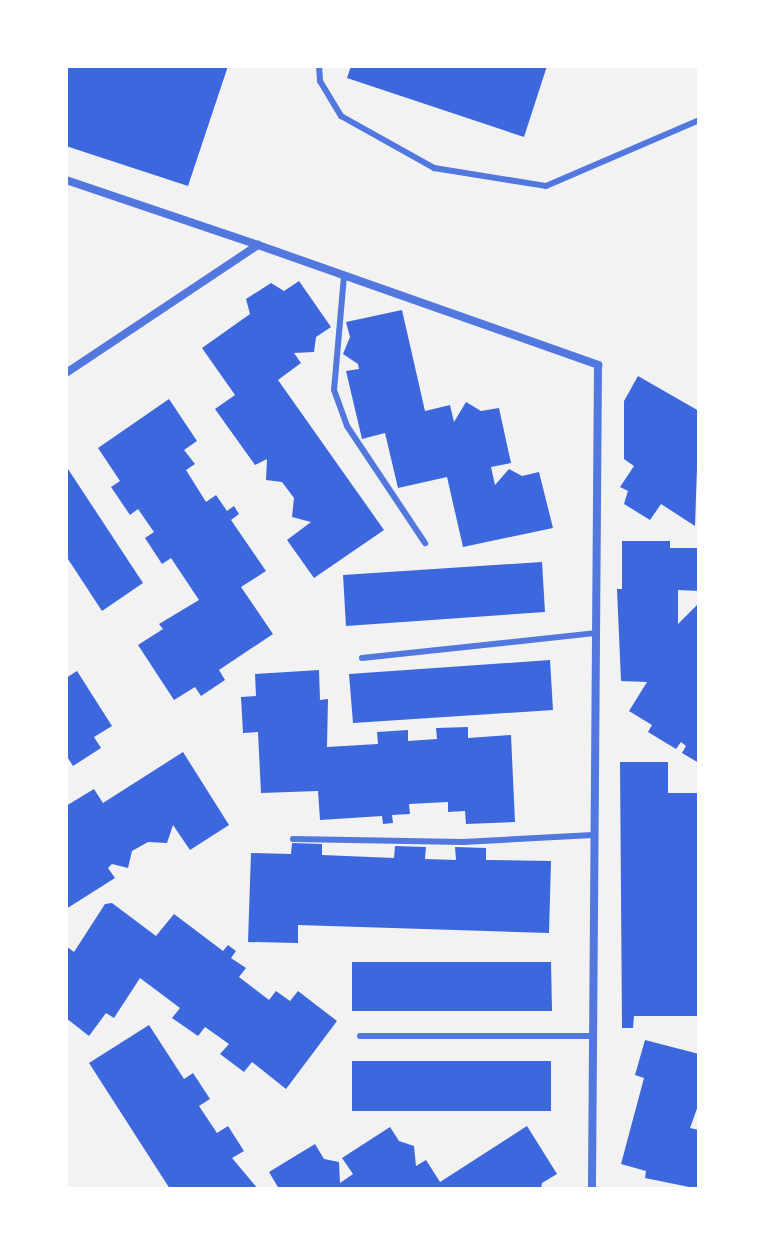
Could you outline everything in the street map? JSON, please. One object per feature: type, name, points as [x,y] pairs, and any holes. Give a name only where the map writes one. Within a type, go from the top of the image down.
[{"type":"street","points":[[66,180],[598,365],[592,1189]]},
{"type":"street","points":[[66,373],[258,245]]},
{"type":"lane","points":[[319,66],[320,81],[341,116],[434,168],[546,186],[699,120]]},
{"type":"lane","points":[[344,276],[334,390],[347,426],[425,543]]},
{"type":"lane","points":[[362,658],[595,633]]},
{"type":"lane","points":[[293,839],[463,842],[593,835]]},
{"type":"lane","points":[[360,1036],[592,1036]]},
{"type":"building","points":[[66,66],[228,66],[188,186],[66,146]]},
{"type":"building","points":[[351,66],[547,66],[524,137],[347,78]]},
{"type":"building","points":[[299,281],[331,327],[316,337],[314,352],[294,353],[301,363],[278,380],[384,530],[314,578],[287,540],[311,522],[292,517],[294,498],[282,482],[266,480],[267,459],[255,465],[215,409],[235,395],[202,348],[250,314],[246,299],[271,283],[284,291]]},
{"type":"building","points":[[402,310],[425,411],[450,405],[454,422],[466,402],[481,411],[499,408],[511,463],[491,467],[495,485],[509,469],[522,476],[539,472],[553,528],[463,547],[447,477],[398,488],[385,433],[362,439],[346,371],[359,369],[358,364],[343,354],[350,337],[346,322]]},
{"type":"building","points":[[638,376],[699,411],[695,526],[661,504],[650,520],[624,504],[628,491],[620,487],[634,466],[624,459],[624,401]]},
{"type":"building","points":[[169,399],[197,441],[184,450],[195,464],[186,470],[206,502],[216,495],[227,511],[234,506],[239,514],[231,520],[266,571],[241,587],[273,634],[219,670],[225,680],[201,696],[195,687],[174,700],[138,645],[163,629],[159,624],[199,600],[171,558],[162,564],[145,538],[154,532],[138,509],[130,515],[111,487],[120,481],[98,448]]},
{"type":"building","points":[[66,466],[143,583],[102,611],[66,556]]},
{"type":"building","points":[[622,541],[670,541],[670,548],[699,548],[699,591],[678,590],[678,624],[699,603],[699,763],[682,753],[686,746],[681,742],[676,749],[648,732],[652,725],[629,711],[647,682],[621,681],[617,589],[622,589]]},
{"type":"building","points":[[542,562],[545,612],[346,626],[343,575]]},
{"type":"building","points":[[550,660],[553,710],[353,723],[349,674]]},
{"type":"building","points":[[319,670],[320,700],[328,699],[327,747],[378,744],[377,732],[408,730],[408,741],[437,739],[436,728],[468,727],[468,738],[511,735],[515,822],[466,824],[465,811],[448,812],[448,802],[409,804],[410,814],[392,815],[393,823],[383,824],[382,816],[320,820],[318,791],[261,793],[258,732],[243,733],[241,697],[256,696],[255,674]]},
{"type":"building","points":[[77,671],[112,726],[94,737],[101,748],[73,766],[66,755],[66,678]]},
{"type":"building","points":[[183,752],[229,825],[190,850],[173,825],[167,843],[148,842],[132,851],[128,868],[112,864],[108,868],[115,878],[66,909],[66,806],[94,789],[103,803]]},
{"type":"building","points":[[620,762],[668,762],[668,793],[699,793],[699,1016],[634,1016],[633,1028],[622,1028]]},
{"type":"building","points":[[292,843],[322,844],[322,855],[394,858],[395,846],[426,847],[425,859],[456,860],[455,847],[486,848],[486,860],[551,861],[549,933],[298,925],[298,943],[248,942],[251,853],[291,854]]},
{"type":"building","points":[[112,903],[156,936],[174,914],[223,951],[228,945],[236,951],[231,958],[246,968],[239,977],[269,1000],[276,991],[290,1001],[298,991],[337,1021],[286,1089],[252,1062],[244,1072],[220,1054],[229,1044],[205,1027],[198,1036],[172,1018],[180,1008],[140,978],[114,1018],[106,1013],[89,1036],[66,1018],[66,946],[74,952],[105,904]]},
{"type":"building","points":[[352,962],[551,962],[552,1011],[352,1011]]},
{"type":"building","points":[[149,1025],[184,1079],[193,1073],[210,1099],[199,1106],[217,1133],[228,1126],[244,1151],[232,1158],[258,1189],[170,1189],[89,1063]]},
{"type":"building","points":[[645,1040],[699,1054],[699,1103],[690,1128],[699,1130],[699,1189],[645,1178],[646,1171],[621,1164],[644,1078],[635,1075]]},
{"type":"building","points":[[352,1061],[551,1061],[551,1111],[352,1111]]},
{"type":"building","points":[[527,1126],[557,1174],[542,1183],[541,1189],[279,1189],[269,1172],[315,1144],[324,1159],[339,1162],[340,1183],[353,1174],[342,1158],[390,1127],[399,1141],[414,1146],[416,1166],[426,1160],[440,1182]]}]
